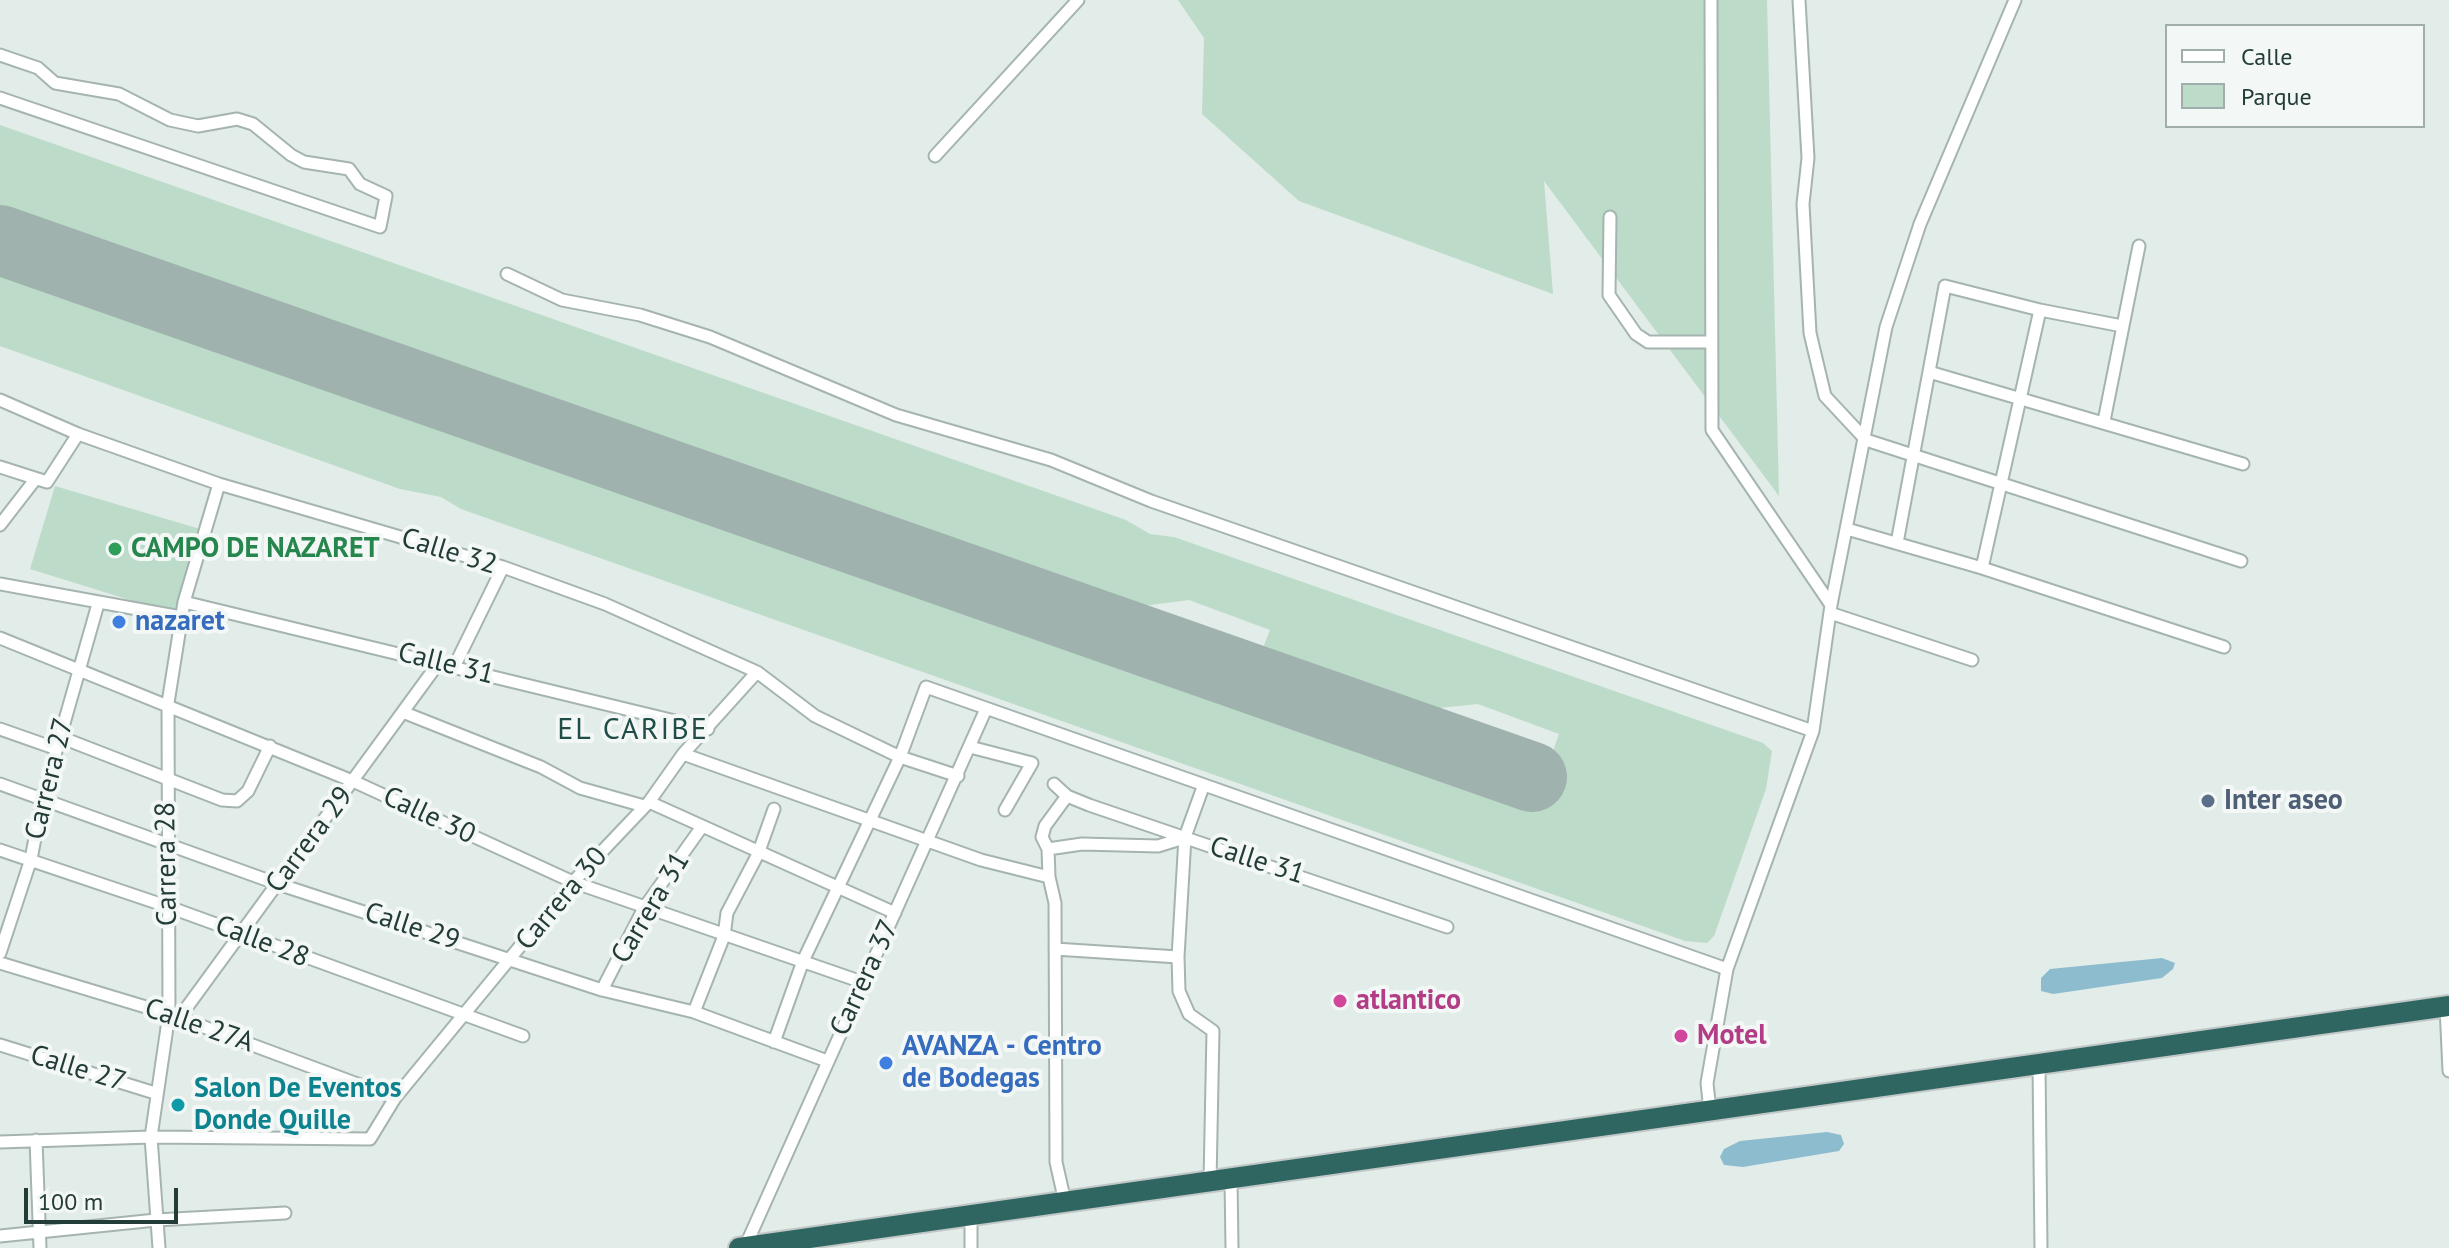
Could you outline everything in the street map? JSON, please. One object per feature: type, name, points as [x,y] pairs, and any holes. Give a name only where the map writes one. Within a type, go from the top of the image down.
[{"type":"highway","points":[[739,1248],[2447,1007]]},
{"type":"street","points":[[935,156],[1078,0]]},
{"type":"street","points":[[1711,0],[1712,430],[1830,609],[1972,660]]},
{"type":"street","points":[[1799,0],[1808,158],[1803,204],[1810,333],[1825,396],[1866,440],[2241,561]]},
{"type":"street","points":[[1710,1111],[1707,1083],[1727,969],[1813,731],[1830,609],[1886,327],[1901,273],[2015,0]]},
{"type":"street","points":[[0,55],[38,68],[55,83],[119,94],[170,120],[198,126],[237,119],[253,124],[291,155],[304,162],[349,169],[360,184],[386,196],[380,227],[0,98]]},
{"type":"street","points":[[1610,217],[1609,295],[1636,334],[1648,342],[1712,342]]},
{"type":"street","points":[[2104,421],[2139,246]]},
{"type":"street","points":[[507,274],[562,300],[640,315],[710,337],[896,415],[1051,460],[1151,501],[1813,731]]},
{"type":"street","points":[[1897,543],[1945,286],[2040,310],[2122,326]]},
{"type":"street","points":[[1982,568],[2040,310]]},
{"type":"street","points":[[1929,372],[2243,464]]},
{"type":"street","name":"Calle 32","points":[[0,400],[78,434],[219,484],[503,567],[605,604],[757,672],[815,716],[900,757],[958,776]]},
{"type":"street","points":[[0,525],[41,482],[78,434]]},
{"type":"street","points":[[0,467],[41,482]]},
{"type":"street","name":"Carrera 28","points":[[159,1248],[151,1137],[155,1093],[174,1016],[166,779],[168,703],[184,602],[219,484]]},
{"type":"street","points":[[1847,529],[1982,568],[2224,647]]},
{"type":"street","points":[[455,665],[503,567]]},
{"type":"street","points":[[0,584],[181,617]]},
{"type":"street","name":"Calle 31","points":[[184,602],[440,661],[708,729]]},
{"type":"street","name":"Carrera 27","points":[[0,953],[5,919],[31,859],[43,797],[98,604]]},
{"type":"street","name":"Calle 30","points":[[0,638],[168,703],[355,782],[573,882],[862,982]]},
{"type":"street","name":"Carrera 29","points":[[174,1016],[355,782],[440,661]]},
{"type":"street","name":"Carrera 30","points":[[151,1137],[370,1139],[395,1098],[573,882],[646,804],[683,754],[757,672]]},
{"type":"street","points":[[774,1042],[803,961],[900,757],[926,687],[1727,969]]},
{"type":"street","name":"Carrera 37","points":[[745,1247],[986,709]]},
{"type":"street","points":[[405,713],[541,767],[580,788],[646,804],[895,913]]},
{"type":"street","points":[[0,729],[59,743],[222,800],[237,801],[248,791],[270,746]]},
{"type":"street","points":[[970,747],[1032,763],[1005,810]]},
{"type":"street","points":[[683,754],[981,860],[1049,877]]},
{"type":"street","name":"Calle 29","points":[[0,784],[278,884],[602,990],[694,1012],[827,1061]]},
{"type":"street","name":"Calle 31","points":[[1054,784],[1067,796],[1447,927]]},
{"type":"street","points":[[1203,787],[1185,837],[1178,957],[1179,991],[1189,1014],[1213,1031],[1210,1182]]},
{"type":"street","points":[[1065,1202],[1056,1162],[1055,903],[1049,877],[1048,849],[1042,837],[1045,826],[1067,796]]},
{"type":"street","points":[[694,1012],[724,936],[727,913],[758,854],[774,809]]},
{"type":"street","name":"Carrera 31","points":[[602,990],[644,908],[701,828]]},
{"type":"street","points":[[1048,849],[1082,844],[1158,846],[1185,837]]},
{"type":"street","name":"Calle 28","points":[[0,850],[169,907],[463,1017],[523,1036]]},
{"type":"street","points":[[1055,949],[1178,957]]},
{"type":"street","name":"Calle 27A","points":[[0,963],[174,1016],[395,1098]]},
{"type":"street","points":[[2447,1007],[2449,1071]]},
{"type":"street","name":"Calle 27","points":[[0,1045],[155,1093]]},
{"type":"street","points":[[2039,1064],[2041,1248]]},
{"type":"street","points":[[0,1142],[151,1137]]},
{"type":"street","points":[[36,1140],[40,1248]]},
{"type":"street","points":[[1231,1178],[1232,1248]]},
{"type":"street","points":[[0,1236],[156,1220],[285,1213]]},
{"type":"street","points":[[971,1215],[971,1248]]},
{"type":"green space","points":[[1178,0],[1767,0],[1779,496],[1544,181],[1553,294],[1299,201],[1202,114],[1204,38]]},
{"type":"green space","points":[[0,125],[1126,520],[1150,534],[1174,537],[1763,743],[1772,751],[1766,789],[1714,936],[1707,943],[1685,941],[461,509],[441,497],[400,489],[0,346],[0,266],[1534,804],[1559,734],[1478,704],[1410,711],[1260,655],[1270,630],[1189,600],[1119,609],[0,218]]},
{"type":"green space","name":"CAMPO DE NAZARET","points":[[55,486],[200,529],[178,615],[30,569]]},
{"type":"water","points":[[2162,958],[2175,963],[2173,969],[2162,978],[2053,994],[2041,991],[2041,978],[2050,969]]},
{"type":"water","points":[[1827,1132],[1841,1135],[1844,1144],[1839,1151],[1743,1167],[1724,1165],[1720,1157],[1724,1149],[1740,1141]]},
{"type":"runway","points":[[0,240],[1532,777]]},
{"type":"place","name":"CAMPO DE NAZARET","points":[[115,549]]},
{"type":"place","name":"nazaret","points":[[119,622]]},
{"type":"place","name":"Inter aseo","points":[[2208,801]]},
{"type":"place","name":"atlantico","points":[[1340,1001]]},
{"type":"place","name":"Motel","points":[[1681,1036]]},
{"type":"place","name":"AVANZA - Centro de Bodegas","points":[[886,1063]]},
{"type":"place","name":"Salon De Eventos Donde Quille","points":[[178,1105]]},
{"type":"district","name":"EL CARIBE","points":[[633,730]]}]
